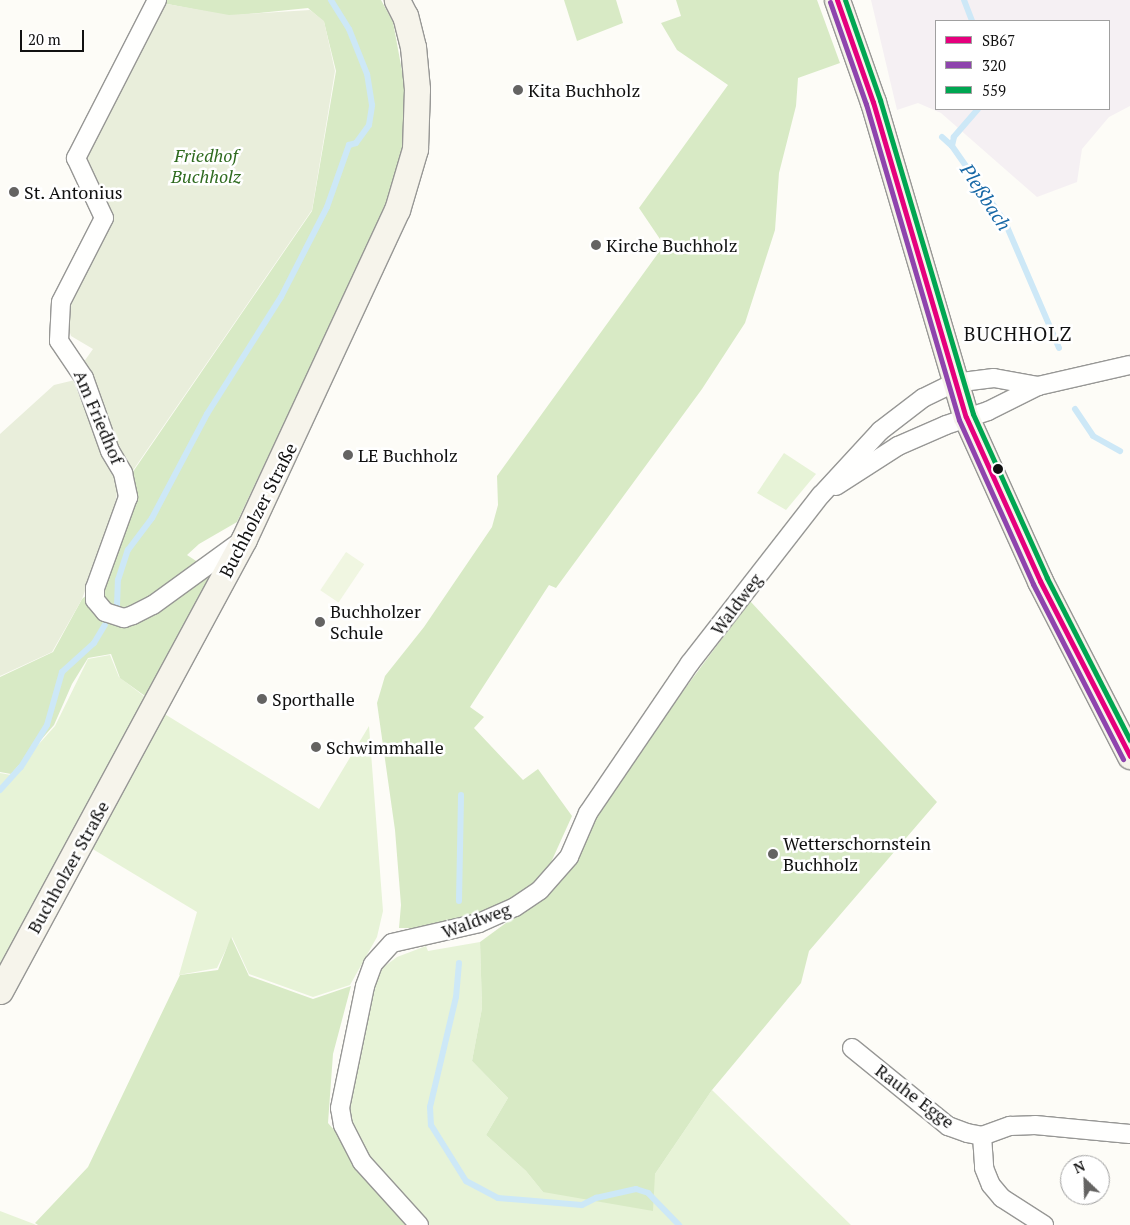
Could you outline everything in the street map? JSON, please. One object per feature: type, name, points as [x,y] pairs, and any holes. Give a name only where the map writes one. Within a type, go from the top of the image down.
[{"type":"street","name":"Am Friedhof","points":[[157,0],[76,158],[104,218],[61,302],[59,341],[84,378],[110,451],[123,473],[128,497],[95,588],[95,600],[106,612],[124,618],[133,615],[153,605],[244,539]]},
{"type":"street","name":"Buchholzer Straße","points":[[0,991],[244,539],[379,254],[397,210],[414,149],[417,89],[414,52],[405,16],[397,0]]},
{"type":"street","points":[[836,0],[874,102],[954,383],[966,417],[1040,582],[1130,756]]},
{"type":"street","points":[[1038,386],[1130,365]]},
{"type":"street","name":"Waldweg","points":[[419,1225],[362,1162],[343,1125],[340,1108],[365,986],[373,964],[392,943],[479,923],[515,907],[540,890],[569,857],[588,813],[690,663],[821,495],[880,432],[923,398],[954,383],[994,378],[1038,386]]},
{"type":"street","name":"Waldweg","points":[[821,495],[898,446],[966,417],[988,412],[1038,386]]},
{"type":"street","name":"Rauhe Egge","points":[[852,1048],[948,1126],[982,1136]]},
{"type":"street","points":[[1044,1225],[1002,1198],[991,1185],[984,1168],[982,1136],[1010,1126],[1035,1125],[1130,1134]]},
{"type":"shaded area","points":[[871,0],[1130,0],[1130,106],[1109,117],[1082,149],[1077,182],[1037,197],[941,113],[918,103],[897,110]]},
{"type":"green space","points":[[163,0],[381,0],[393,22],[407,98],[402,150],[385,205],[364,255],[237,522],[199,544],[187,555],[213,572],[145,696],[120,678],[111,654],[88,658],[72,684],[54,725],[11,774],[0,772],[0,677],[53,652],[82,599],[100,584],[128,479],[312,211],[336,71],[324,22],[308,8],[229,16],[162,3]]},
{"type":"green space","points":[[564,0],[616,0],[623,23],[577,41]]},
{"type":"green space","points":[[676,0],[817,0],[840,63],[798,78],[796,106],[779,173],[775,230],[745,323],[702,389],[556,588],[549,585],[470,707],[484,717],[474,728],[523,780],[538,769],[572,816],[543,880],[508,905],[473,917],[425,928],[399,928],[401,905],[395,830],[377,703],[385,676],[424,627],[492,527],[498,505],[497,476],[664,245],[639,208],[728,85],[677,50],[661,23],[681,16]]},
{"type":"green space","name":"Friedhof Buchholz","points":[[162,3],[229,15],[310,10],[324,21],[335,71],[312,210],[127,479],[118,486],[114,512],[82,599],[52,652],[0,676],[0,434],[54,385],[79,379],[83,363],[93,349],[71,336],[63,311],[106,219],[83,166]]},
{"type":"green space","points":[[784,453],[816,474],[786,510],[757,493]]},
{"type":"green space","points":[[346,552],[364,564],[339,602],[320,590]]},
{"type":"green space","points":[[750,601],[937,802],[809,951],[801,983],[712,1090],[655,1174],[653,1211],[543,1192],[526,1171],[486,1135],[508,1098],[472,1061],[482,1008],[480,942],[544,895],[597,807]]},
{"type":"green space","points":[[110,655],[119,677],[145,697],[0,969],[0,773],[11,775],[55,726],[88,659]]},
{"type":"green space","points":[[163,713],[319,809],[369,726],[383,911],[377,937],[350,985],[313,997],[249,974],[232,937],[217,968],[179,975],[197,912],[91,848]]},
{"type":"green space","points":[[231,937],[249,976],[313,999],[351,986],[333,1054],[328,1123],[362,1162],[406,1225],[38,1225],[35,1223],[88,1167],[180,975],[218,970]]},
{"type":"green space","points":[[480,942],[482,1008],[472,1061],[508,1098],[486,1135],[526,1171],[543,1192],[655,1174],[712,1090],[851,1225],[427,1225],[372,1163],[357,1135],[347,1105],[373,990],[381,969],[397,957],[426,946],[428,951]]},
{"type":"green space","points":[[0,1211],[34,1224],[36,1225],[0,1225]]},
{"type":"waterway","points":[[117,606],[118,580],[128,550],[152,518],[207,414],[281,297],[327,207],[349,145],[356,143],[369,125],[372,105],[367,74],[349,29],[331,0]]},
{"type":"waterway","name":"Pleßbach","points":[[964,0],[972,20]]},
{"type":"waterway","name":"Pleßbach","points":[[977,110],[954,137],[952,146],[1005,222],[1059,348]]},
{"type":"waterway","points":[[942,137],[952,146]]},
{"type":"waterway","name":"Pleßbach","points":[[1075,409],[1093,436],[1120,451]]},
{"type":"waterway","points":[[0,790],[21,767],[47,725],[62,672],[94,643],[105,625]]},
{"type":"waterway","points":[[459,901],[461,795]]},
{"type":"waterway","points":[[459,963],[456,997],[430,1107],[431,1125],[466,1181],[498,1198],[582,1205],[596,1198],[636,1189],[648,1193],[679,1225]]},
{"type":"transit line","name":"SB67","points":[[837,0],[873,102],[966,417],[1040,581],[1130,756]]},
{"type":"transit line","name":"559","points":[[845,0],[880,100],[973,414],[1047,578],[1130,740]]},
{"type":"transit line","name":"320","points":[[830,2],[866,104],[959,420],[1033,584],[1123,759]]},
{"type":"place","name":"Kita Buchholz","points":[[518,90]]},
{"type":"place","name":"St. Antonius","points":[[14,192]]},
{"type":"place","name":"Kirche Buchholz","points":[[596,245]]},
{"type":"place","name":"LE Buchholz","points":[[348,455]]},
{"type":"place","name":"Buchholzer Schule","points":[[320,622]]},
{"type":"place","name":"Sporthalle","points":[[262,699]]},
{"type":"place","name":"Schwimmhalle","points":[[316,747]]},
{"type":"place","name":"Wetterschornstein Buchholz","points":[[773,854]]},
{"type":"district","name":"BUCHHOLZ","points":[[1018,334]]}]
